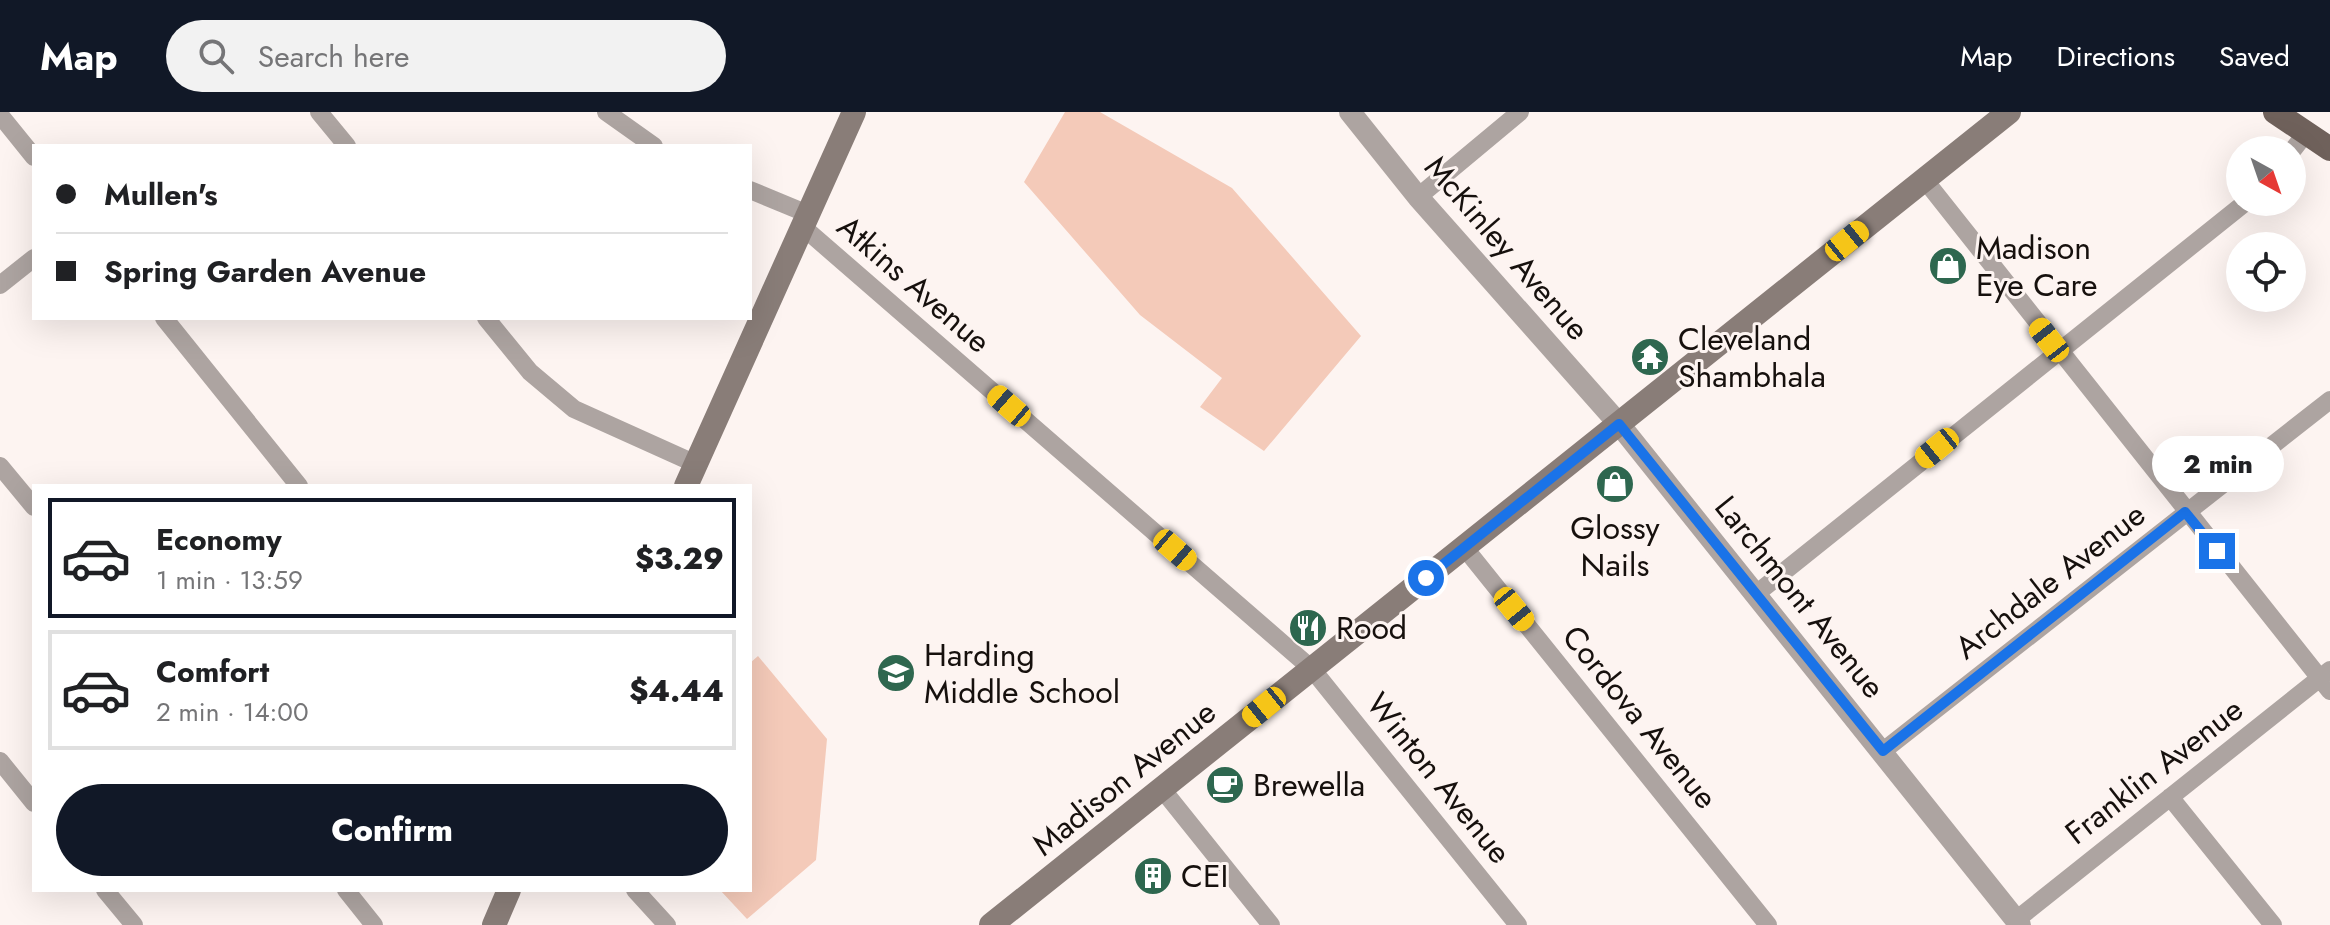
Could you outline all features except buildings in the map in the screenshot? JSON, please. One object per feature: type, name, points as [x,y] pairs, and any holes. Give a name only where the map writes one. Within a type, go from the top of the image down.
[{"type":"main road","points":[[691,475],[854,112]]},
{"type":"main road","name":"Madison Avenue","points":[[992,925],[2009,112]]},
{"type":"main road","points":[[2275,112],[2294,136]]},
{"type":"main road","points":[[2306,144],[2330,149]]},
{"type":"main road","points":[[494,925],[508,892]]},
{"type":"street","points":[[319,112],[345,144]]},
{"type":"street","points":[[606,112],[651,144]]},
{"type":"street","name":"McKinley Avenue","points":[[1350,112],[1418,197],[1619,424]]},
{"type":"street","points":[[1418,197],[1520,112]]},
{"type":"street","points":[[0,115],[32,155]]},
{"type":"street","points":[[1924,179],[2185,512],[2327,680]]},
{"type":"street","name":"Atkins Avenue","points":[[752,191],[805,221],[1312,669]]},
{"type":"street","points":[[1756,594],[2228,216]]},
{"type":"street","points":[[0,285],[32,260]]},
{"type":"street","points":[[166,320],[297,484]]},
{"type":"street","points":[[488,320],[530,372],[574,409],[691,475]]},
{"type":"street","name":"Archdale Avenue","points":[[1883,751],[2330,400]]},
{"type":"street","name":"Larchmont Avenue","points":[[1619,424],[2018,922]]},
{"type":"street","points":[[0,466],[32,505]]},
{"type":"street","name":"Cordova Avenue","points":[[1464,547],[1768,925]]},
{"type":"street","name":"Winton Avenue","points":[[1312,669],[1518,925]]},
{"type":"street","name":"Franklin Avenue","points":[[2018,922],[2170,797],[2327,680]]},
{"type":"street","points":[[0,761],[32,801]]},
{"type":"street","points":[[1162,789],[1271,925]]},
{"type":"street","points":[[2170,797],[2273,925]]},
{"type":"street","points":[[107,892],[134,925]]},
{"type":"street","points":[[348,892],[374,925]]},
{"type":"street","points":[[637,892],[667,925]]},
{"type":"shaded area","points":[[1065,112],[1100,112],[1232,188],[1361,336],[1264,451],[1200,407],[1222,378],[1140,315],[1024,182]]},
{"type":"shaded area","points":[[758,656],[827,739],[816,860],[747,919],[722,892],[752,892],[752,661]]},
{"type":"place","name":"Madison Eye Care","points":[[1948,266]]},
{"type":"place","name":"Cleveland Shambhala","points":[[1650,357]]},
{"type":"place","name":"Glossy Nails","points":[[1615,484]]},
{"type":"place","name":"Rood","points":[[1308,628]]},
{"type":"place","name":"Harding Middle School","points":[[896,673]]},
{"type":"place","name":"Brewella","points":[[1225,785]]},
{"type":"place","name":"CEI","points":[[1153,876]]},
{"type":"route","points":[[1426,578],[1619,424],[1883,751],[2185,512],[2217,551]]}]
